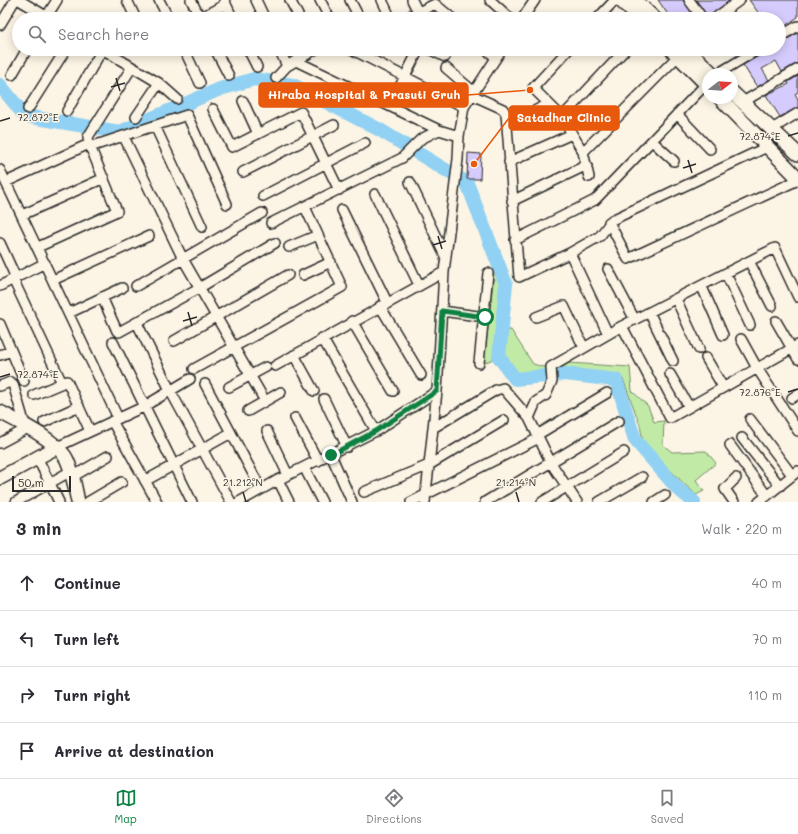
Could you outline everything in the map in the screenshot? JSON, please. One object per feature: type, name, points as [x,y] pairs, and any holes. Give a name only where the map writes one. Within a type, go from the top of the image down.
[{"type":"street","points":[[0,25],[15,0]]},
{"type":"street","points":[[19,0],[38,12]]},
{"type":"street","points":[[51,12],[57,0]]},
{"type":"street","points":[[127,0],[133,12]]},
{"type":"street","points":[[159,0],[165,12]]},
{"type":"street","points":[[191,0],[197,12]]},
{"type":"street","points":[[256,0],[262,12]]},
{"type":"street","points":[[290,0],[296,12]]},
{"type":"street","points":[[320,0],[326,12]]},
{"type":"street","points":[[350,0],[356,12]]},
{"type":"street","points":[[382,0],[388,12]]},
{"type":"street","points":[[490,0],[503,12]]},
{"type":"street","points":[[527,12],[535,0]]},
{"type":"street","points":[[604,12],[615,0]]},
{"type":"street","points":[[620,0],[633,12]]},
{"type":"street","points":[[635,0],[648,12]]},
{"type":"street","points":[[690,0],[698,12]]},
{"type":"street","points":[[724,12],[740,0]]},
{"type":"street","points":[[210,12],[225,2],[230,12]]},
{"type":"street","points":[[415,4],[435,4],[445,12]]},
{"type":"street","points":[[786,33],[798,26]]},
{"type":"street","points":[[12,75],[24,56]]},
{"type":"street","points":[[28,109],[62,56]]},
{"type":"street","points":[[67,111],[98,56]]},
{"type":"street","points":[[114,56],[159,83],[176,99]]},
{"type":"street","points":[[187,56],[200,83]]},
{"type":"street","points":[[219,56],[229,76]]},
{"type":"street","points":[[252,56],[257,67]]},
{"type":"street","points":[[283,56],[288,66]]},
{"type":"street","points":[[276,78],[288,66],[304,56]]},
{"type":"street","points":[[365,56],[464,107]]},
{"type":"street","points":[[390,106],[415,56]]},
{"type":"street","points":[[562,56],[533,87],[562,117],[583,152],[589,177]]},
{"type":"street","points":[[562,117],[619,56]]},
{"type":"street","points":[[583,152],[673,56]]},
{"type":"street","points":[[683,56],[702,74]]},
{"type":"street","points":[[727,68],[747,56]]},
{"type":"street","points":[[426,499],[437,391],[444,272],[458,159],[459,136],[464,107],[496,58]]},
{"type":"street","points":[[296,61],[439,130],[459,136]]},
{"type":"street","points":[[38,248],[117,211],[90,146],[90,134],[132,67]]},
{"type":"street","points":[[446,68],[473,93],[504,110],[507,125],[519,277],[570,253],[600,236],[609,222],[769,146]]},
{"type":"street","points":[[742,102],[798,69]]},
{"type":"street","points":[[136,118],[159,83]]},
{"type":"street","points":[[515,240],[595,200],[702,88]]},
{"type":"street","points":[[738,98],[798,154]]},
{"type":"street","points":[[243,101],[258,134]]},
{"type":"street","points":[[507,125],[548,104]]},
{"type":"street","points":[[609,222],[628,259],[796,173],[726,104]]},
{"type":"street","points":[[213,109],[232,147],[299,112],[313,136],[339,190]]},
{"type":"street","points":[[772,129],[798,113]]},
{"type":"street","points":[[6,182],[90,146],[124,137],[184,114],[188,115],[227,204]]},
{"type":"street","points":[[677,114],[710,149]]},
{"type":"street","points":[[243,172],[334,125]]},
{"type":"street","points":[[155,126],[202,227]]},
{"type":"street","points":[[271,224],[402,158],[413,145],[439,130]]},
{"type":"street","points":[[509,162],[572,134]]},
{"type":"street","points":[[124,137],[183,259],[265,401]]},
{"type":"street","points":[[652,141],[674,161]]},
{"type":"street","points":[[263,196],[365,143]]},
{"type":"street","points":[[512,200],[587,165]]},
{"type":"street","points":[[0,170],[69,313],[115,419],[145,481],[157,502]]},
{"type":"street","points":[[22,215],[104,178]]},
{"type":"street","points":[[410,182],[446,257]]},
{"type":"street","points":[[375,194],[420,285]]},
{"type":"street","points":[[194,369],[341,288],[342,285],[305,207]]},
{"type":"street","points":[[342,210],[384,304],[421,375]]},
{"type":"street","points":[[136,286],[262,213]]},
{"type":"street","points":[[288,247],[318,235]]},
{"type":"street","points":[[53,280],[149,236]]},
{"type":"street","points":[[0,243],[62,383]]},
{"type":"street","points":[[102,297],[117,332],[137,323],[275,243]]},
{"type":"street","points":[[529,418],[536,402],[546,395],[552,381],[551,367],[622,326],[775,248],[798,297]]},
{"type":"street","points":[[570,253],[608,334]]},
{"type":"street","points":[[749,261],[772,306]]},
{"type":"street","points":[[303,275],[331,262]]},
{"type":"street","points":[[0,286],[45,263]]},
{"type":"street","points":[[608,269],[635,320]]},
{"type":"street","points":[[229,387],[294,355],[352,321],[444,272]]},
{"type":"street","points":[[479,363],[485,317],[488,273]]},
{"type":"street","points":[[726,274],[750,325]]},
{"type":"street","points":[[174,341],[288,275]]},
{"type":"street","points":[[702,286],[723,335]]},
{"type":"street","points":[[69,313],[122,288]]},
{"type":"street","points":[[676,299],[699,349]]},
{"type":"street","points":[[536,317],[564,306],[584,348]]},
{"type":"street","points":[[442,311],[485,317]]},
{"type":"street","points":[[649,312],[674,361]]},
{"type":"street","points":[[352,321],[393,391]]},
{"type":"street","points":[[776,321],[795,346],[798,359]]},
{"type":"street","points":[[137,323],[170,392],[231,502]]},
{"type":"street","points":[[0,324],[2,334],[12,351],[24,381]]},
{"type":"street","points":[[622,326],[668,418],[795,346]]},
{"type":"street","points":[[322,338],[376,431]]},
{"type":"street","points":[[742,339],[757,368],[798,431]]},
{"type":"street","points":[[113,342],[143,407],[192,502]]},
{"type":"street","points":[[0,355],[12,351]]},
{"type":"street","points":[[294,355],[314,391]]},
{"type":"street","points":[[706,358],[723,387]]},
{"type":"street","points":[[670,374],[689,407]]},
{"type":"street","points":[[0,478],[57,447],[143,407],[190,380]]},
{"type":"street","points":[[0,386],[10,382],[13,384],[26,427]]},
{"type":"street","points":[[34,396],[62,383],[68,382],[90,431]]},
{"type":"street","points":[[205,384],[261,489]]},
{"type":"street","points":[[433,428],[496,390],[503,388],[529,418],[551,463],[577,502]]},
{"type":"street","points":[[239,502],[278,480],[347,447],[376,431],[437,391]]},
{"type":"street","points":[[248,411],[281,392]]},
{"type":"street","points":[[411,502],[426,499],[538,437],[607,393]]},
{"type":"street","points":[[324,398],[347,447]]},
{"type":"street","points":[[44,422],[78,406]]},
{"type":"street","points":[[0,412],[57,447],[67,460],[72,474],[78,502]]},
{"type":"street","points":[[295,418],[318,461]]},
{"type":"street","points":[[750,419],[795,473],[759,502]]},
{"type":"street","points":[[364,492],[429,465],[504,420]]},
{"type":"street","points":[[486,502],[619,421]]},
{"type":"street","points":[[0,443],[26,427]]},
{"type":"street","points":[[267,431],[288,475]]},
{"type":"street","points":[[145,481],[231,433]]},
{"type":"street","points":[[742,438],[780,486]]},
{"type":"street","points":[[730,445],[767,496]]},
{"type":"street","points":[[542,502],[624,452]]},
{"type":"street","points":[[331,455],[352,502]]},
{"type":"street","points":[[16,502],[50,483],[108,456]]},
{"type":"street","points":[[37,457],[59,502]]},
{"type":"street","points":[[304,467],[322,502]]},
{"type":"street","points":[[599,502],[642,477]]},
{"type":"street","points":[[734,502],[725,489],[736,478]]},
{"type":"street","points":[[278,480],[289,502]]},
{"type":"street","points":[[88,502],[122,482]]},
{"type":"street","points":[[654,502],[665,495]]},
{"type":"green space","points":[[494,273],[502,276],[498,357],[484,363]]},
{"type":"green space","points":[[511,330],[533,364],[557,371],[569,363],[630,367],[632,391],[648,406],[654,422],[664,421],[663,445],[672,452],[706,451],[716,463],[696,480],[704,491],[696,495],[652,453],[643,442],[640,425],[623,379],[596,373],[563,374],[539,377],[515,372],[504,354],[504,331]]},
{"type":"building","points":[[658,0],[683,0],[691,12],[666,12]]},
{"type":"building","points":[[696,0],[730,0],[714,12],[704,12]]},
{"type":"building","points":[[749,0],[798,0],[798,17],[786,25],[786,12],[758,12]]},
{"type":"building","points":[[798,33],[798,63],[782,72],[776,61],[762,69],[769,80],[757,87],[743,65],[759,56],[786,56],[786,40]]},
{"type":"building","points":[[798,76],[798,92],[795,94],[798,99],[798,107],[780,117],[766,95],[789,84],[788,82]]},
{"type":"building","points":[[468,153],[481,154],[480,179],[467,179]]},
{"type":"waterway","points":[[0,85],[25,116],[120,132],[220,89],[254,79],[293,85],[380,130],[467,183],[506,284],[499,357],[515,379],[565,374],[616,380],[635,440],[677,488],[694,502]]},
{"type":"place","name":"Hiraba Hospital & Prasuti Gruh","points":[[530,90]]},
{"type":"place","name":"Satadhar Clinic","points":[[474,164]]},
{"type":"route","points":[[331,455],[376,431],[437,391],[442,311],[485,317]]}]
